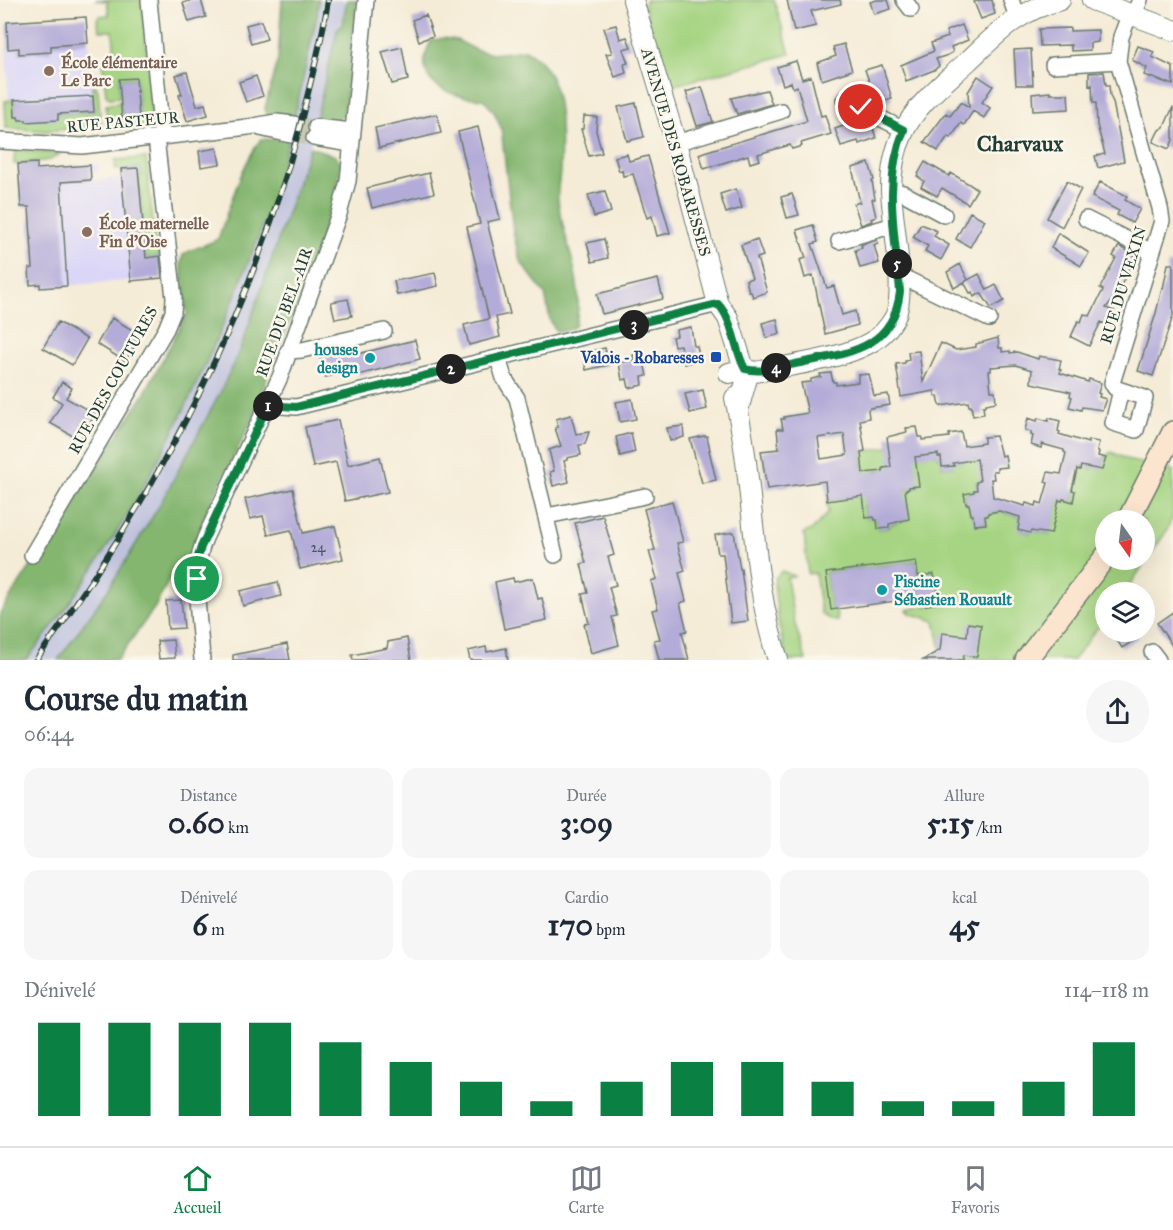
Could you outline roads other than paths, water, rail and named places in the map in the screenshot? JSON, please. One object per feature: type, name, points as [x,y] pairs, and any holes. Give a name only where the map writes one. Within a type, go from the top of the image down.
[{"type":"main road","points":[[1133,510],[1173,432]]},
{"type":"main road","points":[[1026,660],[1096,570]]},
{"type":"main road","points":[[1016,660],[1066,610]]},
{"type":"street","name":"RUE DES COUTURES","points":[[32,555],[166,329],[173,312],[174,298],[149,0]]},
{"type":"street","name":"RUE DU BEL-AIR","points":[[202,660],[197,579],[198,557],[205,537],[268,405],[344,198],[348,181],[366,0]]},
{"type":"street","name":"AVENUE DES ROBARESSES","points":[[633,0],[676,143],[718,304],[716,315],[741,375],[738,410],[760,586],[769,631],[778,660]]},
{"type":"street","points":[[741,375],[844,354],[867,346],[882,334],[895,317],[900,292],[891,190],[893,165],[904,130],[922,104],[1014,9],[1031,9],[1060,0]]},
{"type":"street","points":[[1092,0],[1135,9],[1173,30]]},
{"type":"street","name":"RUE DU VEXIN","points":[[1121,390],[1115,388],[1112,383],[1162,221],[1118,61],[1121,37],[1135,9]]},
{"type":"street","points":[[1053,65],[1118,61]]},
{"type":"street","points":[[844,99],[904,130]]},
{"type":"street","points":[[676,143],[781,111]]},
{"type":"street","name":"RUE PASTEUR","points":[[0,141],[82,146],[248,127],[292,129]]},
{"type":"street","points":[[315,133],[351,138]]},
{"type":"street","points":[[891,190],[903,193],[944,215]]},
{"type":"street","points":[[1086,219],[1152,252]]},
{"type":"street","points":[[839,241],[894,225]]},
{"type":"street","points":[[899,281],[909,280],[989,319]]},
{"type":"street","points":[[268,405],[296,407],[718,304]]},
{"type":"street","points":[[288,351],[302,350],[384,331]]},
{"type":"street","points":[[498,357],[504,378],[517,398],[555,555]]},
{"type":"street","points":[[547,516],[645,496]]},
{"type":"tunnel","points":[[294,124],[316,127]]},
{"type":"tunnel","points":[[291,135],[314,138]]},
{"type":"railway","points":[[36,660],[82,595],[125,528],[165,459],[202,388],[235,316],[264,242],[289,166],[317,56],[328,0]]},
{"type":"place","name":"École élémentaire Le Parc","points":[[49,71]]},
{"type":"place","name":"École maternelle Fin d'Oise","points":[[87,232]]},
{"type":"place","name":"Valois - Robaresses","points":[[716,357]]},
{"type":"place","name":"houses design","points":[[370,358]]},
{"type":"place","name":"Piscine Sébastien Rouault","points":[[882,590]]},
{"type":"district","name":"Charvaux","points":[[1020,143]]}]
